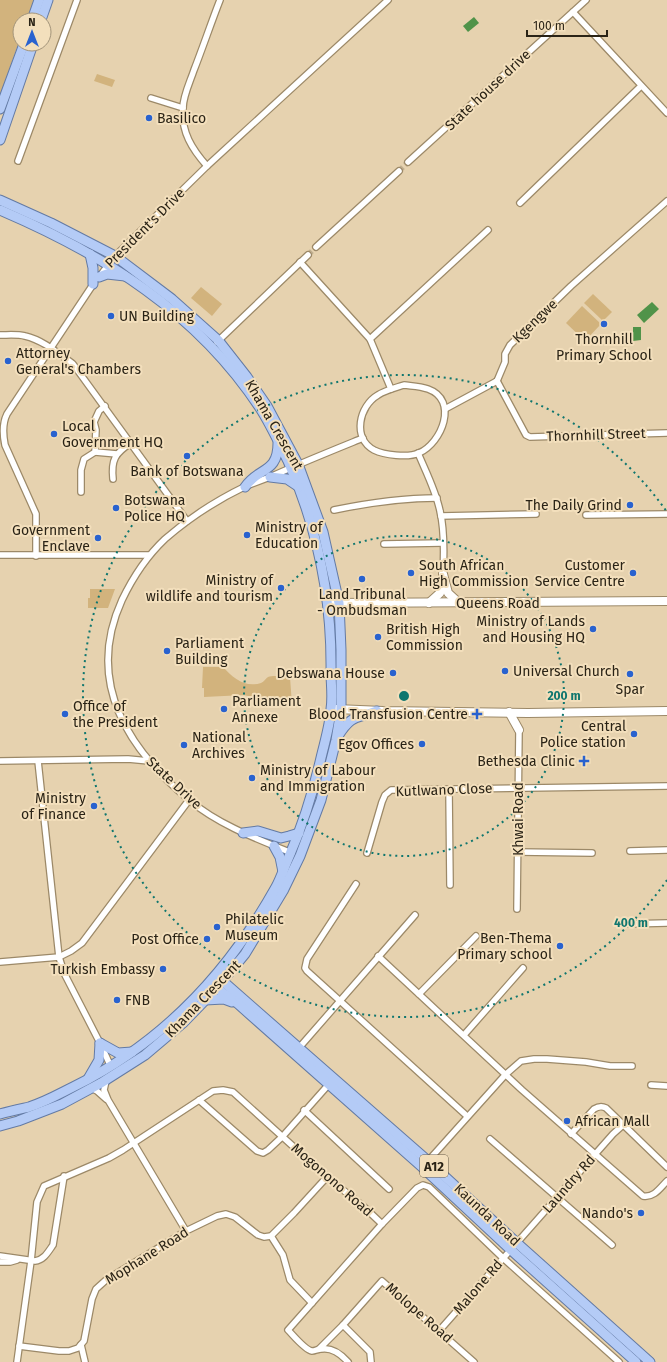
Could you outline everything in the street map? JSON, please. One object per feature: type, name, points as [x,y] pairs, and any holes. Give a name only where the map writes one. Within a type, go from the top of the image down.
[{"type":"main road","points":[[35,12],[40,0]]},
{"type":"main road","points":[[44,12],[48,0]]},
{"type":"main road","points":[[0,109],[21,52]]},
{"type":"main road","points":[[0,140],[30,52]]},
{"type":"main road","name":"Khama Crescent","points":[[1,205],[51,223],[115,256],[172,299],[218,340],[247,377],[267,406],[323,532],[339,603],[341,710],[336,740],[321,800],[300,856],[283,891],[245,954],[219,978]]},
{"type":"main road","name":"Khama Crescent","points":[[0,1126],[62,1104],[89,1084],[145,1055],[184,1022],[205,1000],[277,885],[299,832],[312,795],[331,709],[332,648],[328,603],[314,532],[299,487],[294,465],[260,409],[241,382],[211,348],[166,304],[128,276],[108,264],[1,205]]},
{"type":"main road","points":[[90,254],[96,281],[107,274],[128,276]]},
{"type":"main road","points":[[245,487],[249,481],[272,466],[278,454],[278,440]]},
{"type":"main road","points":[[270,477],[287,479],[299,487]]},
{"type":"main road","points":[[443,574],[448,593],[459,603]]},
{"type":"main road","points":[[429,603],[440,593],[443,574]]},
{"type":"main road","name":"Queens Road","points":[[328,603],[666,600]]},
{"type":"main road","points":[[331,709],[377,711],[509,712],[667,710]]},
{"type":"main road","points":[[336,740],[347,723],[351,720],[377,711]]},
{"type":"main road","points":[[509,712],[519,730]]},
{"type":"main road","points":[[519,730],[522,720],[528,712]]},
{"type":"main road","points":[[243,833],[258,831],[280,838],[299,832]]},
{"type":"main road","points":[[274,846],[280,857],[282,872]]},
{"type":"main road","points":[[237,994],[234,983],[234,974],[245,954]]},
{"type":"main road","name":"Kaunda Road","points":[[219,978],[296,1050],[428,1161],[514,1246],[636,1362]]},
{"type":"main road","name":"Khama Crescent","points":[[0,1114],[29,1107],[89,1084],[106,1080],[113,1071],[133,1052],[213,986]]},
{"type":"main road","name":"Kaunda Road","points":[[213,986],[296,1050]]},
{"type":"main road","points":[[205,1000],[224,999],[237,1004]]},
{"type":"main road","points":[[89,1084],[99,1060],[100,1043],[118,1053],[133,1052]]},
{"type":"main road","name":"Kaunda Road","points":[[332,1081],[422,1167],[650,1362]]},
{"type":"main road","points":[[0,1120],[25,1118]]},
{"type":"street","points":[[18,161],[77,0]]},
{"type":"street","points":[[207,166],[195,153],[190,144],[184,128],[183,108],[187,89],[220,0]]},
{"type":"street","name":"President's Drive","points":[[36,556],[36,514],[5,445],[3,423],[7,414],[96,281],[115,256],[207,166],[388,0]]},
{"type":"street","name":"State house drive","points":[[408,162],[586,0]]},
{"type":"street","points":[[573,12],[667,113]]},
{"type":"street","points":[[520,203],[641,86]]},
{"type":"street","points":[[151,98],[183,108]]},
{"type":"street","points":[[316,247],[399,170]]},
{"type":"street","name":"Kgengwe","points":[[497,381],[505,362],[507,348],[571,286],[667,201]]},
{"type":"street","points":[[370,339],[488,230]]},
{"type":"street","points":[[211,348],[308,255]]},
{"type":"street","points":[[300,262],[370,339],[390,389]]},
{"type":"street","points":[[0,335],[24,336],[51,348],[78,369],[187,521]]},
{"type":"street","points":[[445,409],[497,381]]},
{"type":"street","name":"Thornhill Street","points":[[497,381],[526,435],[530,437],[667,433]]},
{"type":"street","points":[[404,385],[428,389],[439,396],[445,409],[444,425],[433,442],[418,453],[398,455],[381,453],[369,447],[363,438],[360,419],[368,404],[378,395],[390,389],[404,385]]},
{"type":"street","points":[[95,452],[96,430],[94,422],[99,411],[105,406]]},
{"type":"street","name":"State Drive","points":[[300,856],[243,833],[216,819],[189,800],[149,761],[129,731],[117,706],[110,683],[108,658],[109,640],[119,607],[127,590],[149,555],[165,539],[187,521],[245,487],[294,465],[363,438]]},
{"type":"street","points":[[113,479],[112,470],[114,459],[119,451],[131,443]]},
{"type":"street","points":[[81,492],[81,470],[84,458],[95,452],[117,454]]},
{"type":"street","points":[[418,453],[437,498],[441,516],[443,574]]},
{"type":"street","points":[[334,510],[382,501],[409,498],[437,498]]},
{"type":"street","points":[[441,516],[536,514]]},
{"type":"street","points":[[586,514],[667,514]]},
{"type":"street","points":[[384,544],[442,543]]},
{"type":"street","points":[[0,555],[149,555]]},
{"type":"street","name":"Khwai Road","points":[[517,909],[519,730]]},
{"type":"street","points":[[0,761],[128,759],[149,761]]},
{"type":"street","points":[[38,761],[59,957],[64,973],[113,1071]]},
{"type":"street","name":"Kutlwano Close","points":[[367,853],[385,795],[388,792],[395,790],[667,786]]},
{"type":"street","points":[[448,790],[450,885]]},
{"type":"street","points":[[0,962],[59,957],[82,944],[189,800]]},
{"type":"street","points":[[630,851],[667,850]]},
{"type":"street","points":[[518,852],[592,853]]},
{"type":"street","points":[[356,884],[305,964],[305,968],[467,1116]]},
{"type":"street","points":[[296,1050],[415,915]]},
{"type":"street","points":[[626,924],[667,923]]},
{"type":"street","points":[[419,994],[476,936]]},
{"type":"street","points":[[378,956],[571,1134],[643,1196],[648,1197],[653,1195],[667,1181]]},
{"type":"street","points":[[464,1035],[523,968]]},
{"type":"street","points":[[428,1161],[506,1074],[521,1061],[534,1059],[580,1061],[610,1066],[632,1066]]},
{"type":"street","points":[[106,1080],[104,1090],[108,1100],[186,1231]]},
{"type":"street","points":[[199,1100],[260,1153],[263,1153],[282,1136],[304,1110],[332,1081]]},
{"type":"street","points":[[89,1084],[108,1100]]},
{"type":"street","points":[[651,1085],[667,1086]]},
{"type":"street","name":"Mogonono Road","points":[[17,1362],[31,1261],[37,1202],[40,1192],[44,1186],[64,1176],[109,1158],[133,1144],[213,1091],[223,1090],[233,1092],[327,1177],[363,1206],[382,1224]]},
{"type":"street","points":[[571,1134],[594,1108],[598,1106],[606,1108],[667,1167]]},
{"type":"street","points":[[304,1110],[389,1188]]},
{"type":"street","name":"Laundry Rd","points":[[514,1246],[613,1134],[623,1125]]},
{"type":"street","points":[[490,1139],[612,1245]]},
{"type":"street","points":[[0,1256],[31,1261],[40,1260],[53,1245],[64,1176]]},
{"type":"street","points":[[312,1303],[290,1280],[282,1255],[267,1237],[280,1228],[327,1177]]},
{"type":"street","points":[[348,1362],[332,1350],[319,1349],[313,1351],[308,1349],[288,1330],[382,1224],[417,1188],[423,1185],[426,1186],[503,1258],[619,1362]]},
{"type":"street","name":"Mophane Road","points":[[81,1345],[84,1341],[92,1299],[96,1289],[106,1280],[186,1231],[217,1216],[226,1214],[235,1217],[258,1235],[267,1237]]},
{"type":"street","name":"Malone Rd","points":[[439,1331],[514,1246]]},
{"type":"street","points":[[0,1262],[10,1262],[19,1259]]},
{"type":"street","name":"Molope Road","points":[[343,1325],[382,1281],[474,1362]]},
{"type":"street","points":[[319,1349],[343,1325],[370,1352],[371,1362]]},
{"type":"street","points":[[20,1346],[69,1351],[78,1348],[81,1345],[85,1362]]},
{"type":"shaded area","points":[[0,0],[34,0],[30,12],[12,12],[12,52],[15,52],[0,95]]},
{"type":"shaded area","points":[[474,17],[479,23],[468,32],[463,26]]},
{"type":"shaded area","points":[[97,74],[115,80],[112,87],[94,81]]},
{"type":"shaded area","points":[[201,287],[222,304],[212,316],[191,298]]},
{"type":"shaded area","points":[[593,294],[612,312],[603,321],[584,303]]},
{"type":"shaded area","points":[[652,302],[659,309],[644,323],[637,315]]},
{"type":"shaded area","points":[[582,306],[601,324],[585,341],[566,323]]},
{"type":"shaded area","points":[[633,327],[641,327],[641,340],[633,341]]},
{"type":"shaded area","points":[[90,589],[115,589],[108,608],[88,608]]},
{"type":"shaded area","points":[[203,667],[223,667],[235,678],[250,684],[261,683],[270,676],[290,677],[292,705],[266,705],[252,697],[244,695],[204,697],[204,688],[202,688]]},
{"type":"tunnel","points":[[399,171],[408,162]]},
{"type":"tunnel","points":[[308,255],[316,247]]},
{"type":"place","name":"Basilico","points":[[149,118]]},
{"type":"place","name":"UN Building","points":[[111,316]]},
{"type":"place","name":"Thornhill Primary School","points":[[604,324]]},
{"type":"place","name":"Attorney General's Chambers","points":[[8,361]]},
{"type":"place","name":"Local Government HQ","points":[[54,434]]},
{"type":"place","name":"Bank of Botswana","points":[[187,456]]},
{"type":"place","name":"The Daily Grind","points":[[630,505]]},
{"type":"place","name":"Botswana Police HQ","points":[[116,508]]},
{"type":"place","name":"Ministry of Education","points":[[247,535]]},
{"type":"place","name":"Government Enclave","points":[[98,538]]},
{"type":"place","name":"South African High Commission","points":[[411,573]]},
{"type":"place","name":"Customer Service Centre","points":[[633,573]]},
{"type":"place","name":"Land Tribunal - Ombudsman","points":[[362,579]]},
{"type":"place","name":"Ministry of wildlife and tourism","points":[[281,588]]},
{"type":"place","name":"Ministry of Lands and Housing HQ","points":[[593,629]]},
{"type":"place","name":"British High Commission","points":[[378,637]]},
{"type":"place","name":"Parliament Building","points":[[167,651]]},
{"type":"place","name":"Universal Church","points":[[505,671]]},
{"type":"place","name":"Debswana House","points":[[393,673]]},
{"type":"place","name":"Spar","points":[[630,674]]},
{"type":"place","name":"Parliament Annexe","points":[[224,709]]},
{"type":"place","name":"Office of the President","points":[[65,714]]},
{"type":"place","name":"Blood Transfusion Centre","points":[[477,714]]},
{"type":"place","name":"Central Police station","points":[[634,734]]},
{"type":"place","name":"Egov Offices","points":[[422,744]]},
{"type":"place","name":"National Archives","points":[[184,745]]},
{"type":"place","name":"Bethesda Clinic","points":[[584,761]]},
{"type":"place","name":"Ministry of Labour and Immigration","points":[[252,778]]},
{"type":"place","name":"Ministry of Finance","points":[[94,806]]},
{"type":"place","name":"Philatelic Museum","points":[[217,927]]},
{"type":"place","name":"Post Office","points":[[207,939]]},
{"type":"place","name":"Ben-Thema Primary school","points":[[560,946]]},
{"type":"place","name":"Turkish Embassy","points":[[163,969]]},
{"type":"place","name":"FNB","points":[[117,1000]]},
{"type":"place","name":"African Mall","points":[[567,1121]]},
{"type":"place","name":"Nando's","points":[[641,1213]]}]
